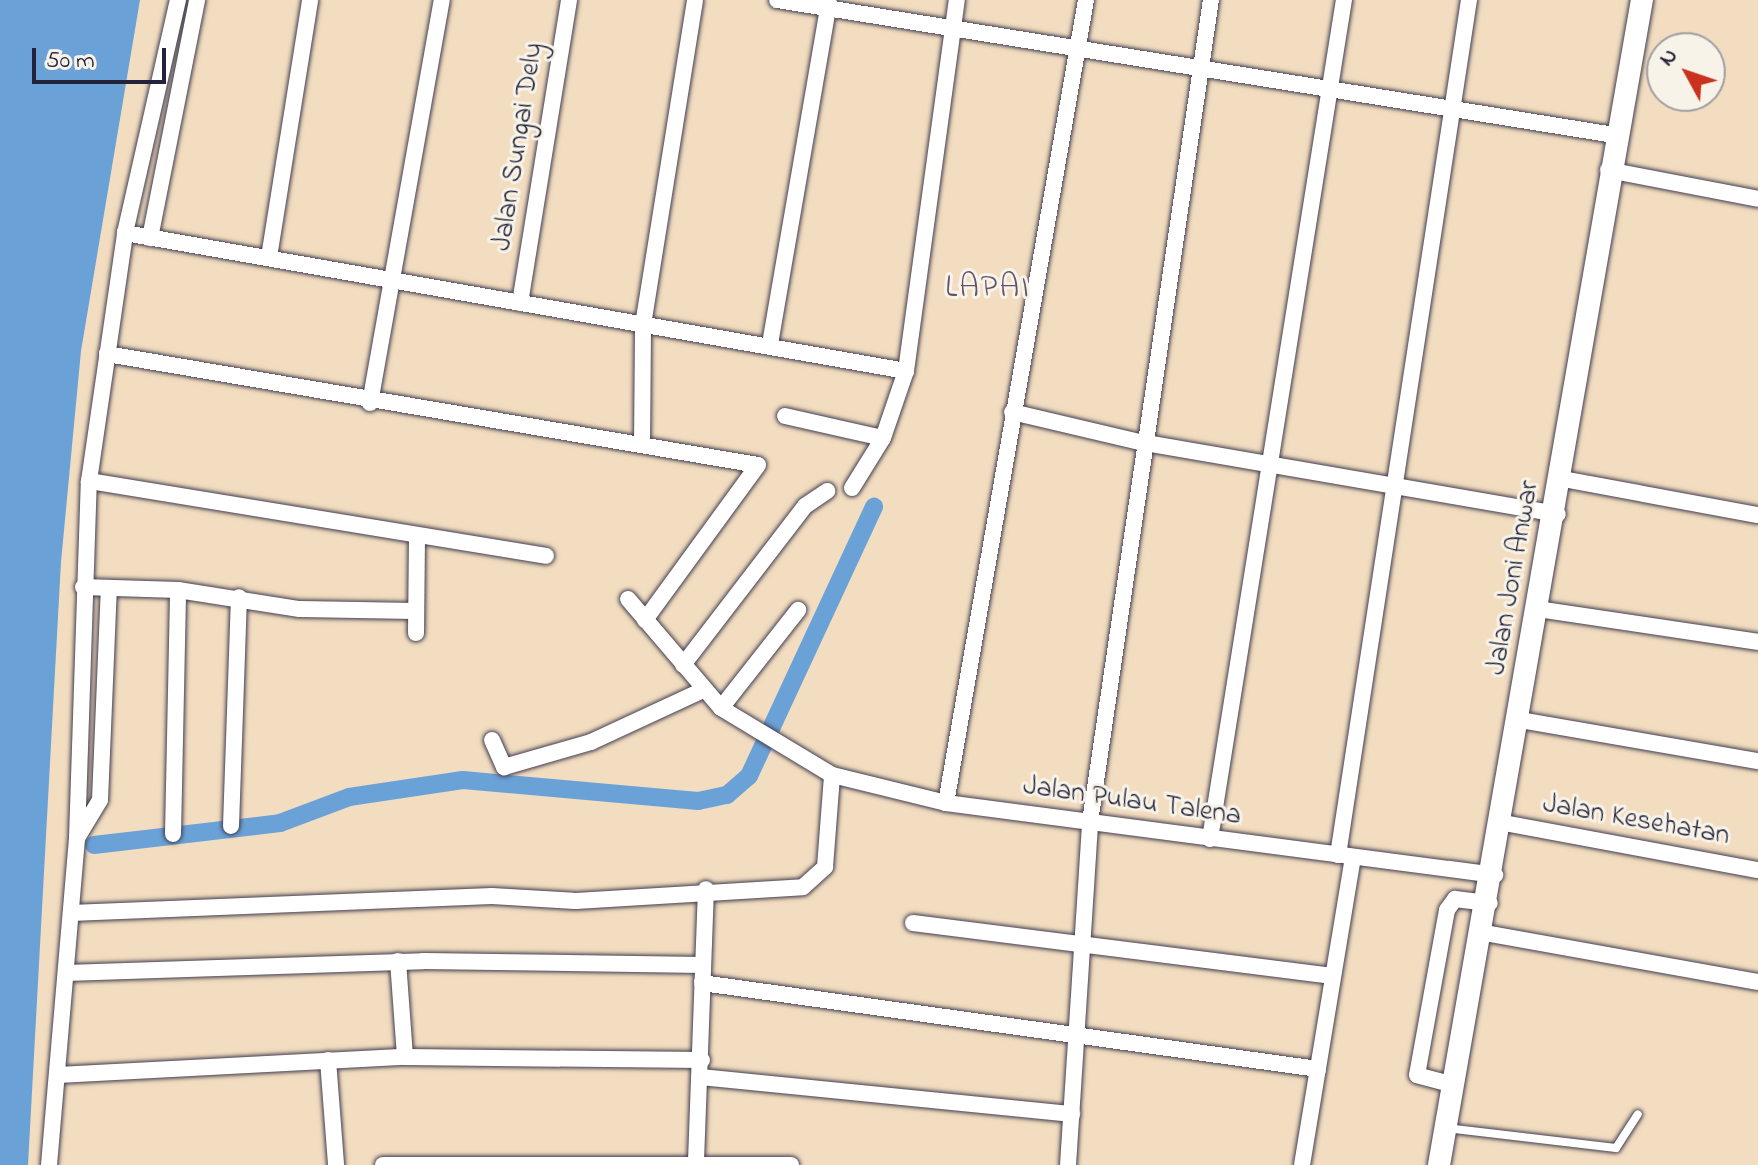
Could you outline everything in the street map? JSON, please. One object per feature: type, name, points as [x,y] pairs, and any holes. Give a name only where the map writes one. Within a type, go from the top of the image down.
[{"type":"main road","name":"Jalan Joni Anwar","points":[[1439,1165],[1485,933],[1538,609],[1558,514],[1608,170],[1642,0]]},
{"type":"street","points":[[49,1165],[77,838],[83,587],[89,481],[125,233],[178,0]]},
{"type":"street","points":[[150,238],[197,0]]},
{"type":"street","points":[[269,257],[310,0]]},
{"type":"street","points":[[370,403],[442,0]]},
{"type":"street","name":"Jalan Sungai Dely","points":[[520,303],[569,0]]},
{"type":"street","points":[[642,445],[643,325],[695,0]]},
{"type":"street","points":[[777,0],[829,5],[952,28],[1200,66],[1326,91],[1448,106],[1614,135]]},
{"type":"street","points":[[852,488],[883,438],[906,371],[957,0]]},
{"type":"street","points":[[946,803],[1086,0]]},
{"type":"street","points":[[1068,1165],[1074,1032],[1090,822],[1140,442],[1211,0]]},
{"type":"street","points":[[1210,839],[1326,91],[1344,0]]},
{"type":"street","points":[[1302,1165],[1333,976],[1394,480],[1448,106],[1469,0]]},
{"type":"street","points":[[770,344],[829,5]]},
{"type":"street","points":[[1608,170],[1758,199]]},
{"type":"street","points":[[125,233],[643,325],[770,344],[906,371]]},
{"type":"street","points":[[107,354],[370,403],[642,445],[728,455],[759,467],[645,620]]},
{"type":"street","points":[[1012,412],[1140,442],[1394,480],[1558,514]]},
{"type":"street","points":[[785,416],[883,438]]},
{"type":"street","points":[[1563,479],[1758,515]]},
{"type":"street","points":[[89,481],[546,556]]},
{"type":"street","points":[[683,665],[805,506],[827,491]]},
{"type":"street","points":[[416,633],[417,536]]},
{"type":"street","points":[[83,587],[178,590],[239,597],[300,609],[415,611]]},
{"type":"street","points":[[77,838],[100,800],[109,588]]},
{"type":"street","points":[[173,834],[178,590]]},
{"type":"street","points":[[231,826],[239,597]]},
{"type":"street","points":[[628,599],[721,708],[798,610]]},
{"type":"street","points":[[1538,609],[1758,642]]},
{"type":"street","points":[[492,740],[504,767],[591,742],[703,690]]},
{"type":"street","name":"Jalan Pulau Talena","points":[[721,708],[770,744],[832,775],[946,803],[1495,875]]},
{"type":"street","points":[[1520,720],[1758,761]]},
{"type":"street","points":[[71,913],[492,896],[576,901],[706,889],[814,884],[825,867],[832,775]]},
{"type":"street","name":"Jalan Kesehatan","points":[[1504,823],[1758,870]]},
{"type":"street","points":[[696,1161],[702,1068],[706,889]]},
{"type":"street","points":[[1454,1085],[1417,1075],[1447,910],[1455,899],[1490,903]]},
{"type":"street","points":[[913,923],[1082,939],[1333,976]]},
{"type":"street","points":[[1485,933],[1758,982]]},
{"type":"street","points":[[66,973],[398,961],[703,974],[1318,1069]]},
{"type":"street","points":[[398,961],[405,1057]]},
{"type":"street","points":[[58,1075],[405,1057],[702,1068],[1072,1114]]},
{"type":"street","points":[[328,1060],[336,1165]]},
{"type":"street","points":[[383,1165],[696,1161],[791,1165]]},
{"type":"lane","points":[[1446,1128],[1616,1148],[1638,1114]]},
{"type":"water","points":[[0,0],[140,0],[81,351],[61,562],[28,1165],[0,1165]]},
{"type":"waterway","points":[[94,845],[280,823],[349,797],[463,780],[698,801],[727,795],[749,776],[874,507]]},
{"type":"district","name":"LAPAI","points":[[988,289]]}]
